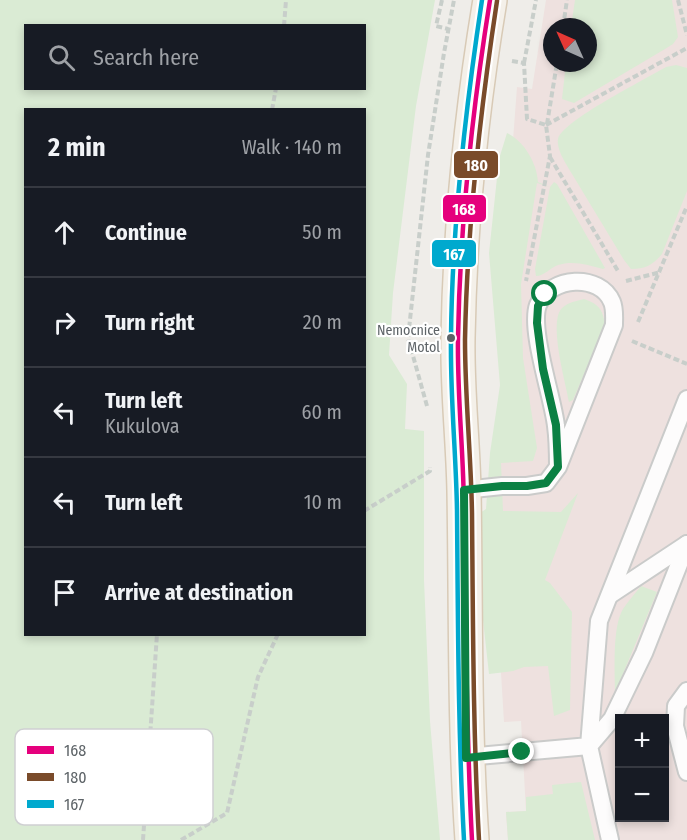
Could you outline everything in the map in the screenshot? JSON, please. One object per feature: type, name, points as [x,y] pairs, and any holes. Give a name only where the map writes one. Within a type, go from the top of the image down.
[{"type":"main road","points":[[472,840],[466,758],[464,490],[458,340],[460,252],[466,166],[490,0]]},
{"type":"lane","points":[[464,490],[546,483],[558,467],[614,325],[614,304],[607,293],[594,285],[573,280],[553,288],[545,294],[538,306],[537,323],[543,369],[556,425],[558,467]]},
{"type":"lane","points":[[610,840],[589,746],[599,621],[687,399]]},
{"type":"lane","points":[[610,595],[687,544]]},
{"type":"lane","points":[[466,758],[589,746],[612,719],[644,653],[687,544]]},
{"type":"lane","points":[[687,691],[676,706],[675,726],[687,772]]},
{"type":"path","points":[[284,24],[286,0]]},
{"type":"path","points":[[442,0],[436,26],[448,29]]},
{"type":"path","points":[[428,410],[408,338],[428,155],[454,0]]},
{"type":"path","points":[[536,0],[524,63],[527,119],[546,125],[687,48]]},
{"type":"path","points":[[564,18],[567,0]]},
{"type":"path","points":[[678,0],[687,35]]},
{"type":"path","points":[[444,53],[524,63]]},
{"type":"path","points":[[526,283],[550,156],[546,125],[555,72]]},
{"type":"path","points":[[272,108],[276,90]]},
{"type":"path","points":[[550,156],[618,272]]},
{"type":"path","points":[[624,281],[661,272]]},
{"type":"path","points":[[631,341],[687,364]]},
{"type":"path","points":[[366,510],[430,471],[430,461]]},
{"type":"path","points":[[151,729],[157,636]]},
{"type":"path","points":[[213,821],[227,813],[258,677],[277,636]]},
{"type":"path","points":[[143,840],[144,825]]},
{"type":"path","points":[[181,840],[207,825]]},
{"type":"shaded area","points":[[546,0],[687,0],[687,840],[508,840],[506,812],[526,811],[521,721],[504,722],[498,525],[511,167],[517,87],[532,89],[543,19],[543,72],[597,72],[597,18],[543,18]]},
{"type":"green space","points":[[0,0],[435,0],[416,106],[393,293],[389,355],[407,384],[405,429],[424,431],[424,580],[430,721],[440,840],[0,840]]},
{"type":"green space","points":[[575,0],[672,0],[678,37],[673,44],[574,103],[562,99],[565,72],[597,72],[597,18],[572,18]]},
{"type":"green space","points":[[676,65],[687,68],[687,191],[662,254],[648,266],[631,269],[562,157],[558,139],[563,131],[589,111],[666,67]]},
{"type":"green space","points":[[507,133],[519,141],[528,153],[535,167],[538,182],[550,187],[537,183],[521,284],[523,358],[537,448],[533,461],[501,463],[503,511],[561,512],[578,493],[545,580],[550,583],[572,612],[570,710],[554,716],[548,666],[524,667],[489,674],[477,566],[480,513],[486,509],[490,453],[500,385],[489,253],[499,159]]},
{"type":"green space","points":[[554,182],[557,184],[605,268],[569,263],[555,266],[542,275],[536,276],[535,269],[550,187]]},
{"type":"green space","points":[[584,299],[599,308],[605,325],[573,400],[569,402],[557,339],[558,315],[565,306]]},
{"type":"green space","points":[[641,586],[657,592],[615,693],[615,650],[619,617]]},
{"type":"green space","points":[[581,782],[595,840],[508,840],[506,812],[526,811],[526,797],[553,794],[552,785]]},
{"type":"transit line","name":"167","points":[[464,840],[451,338],[454,253],[461,168],[482,0]]},
{"type":"transit line","name":"168","points":[[472,840],[458,338],[461,253],[468,168],[490,0]]},
{"type":"transit line","name":"180","points":[[479,840],[465,340],[468,255],[475,170],[497,1]]},
{"type":"place","name":"Nemocnice Motol","points":[[451,338]]},
{"type":"route","points":[[522,752],[466,758],[464,490],[546,483],[558,467],[556,425],[543,369],[537,323],[538,306],[545,294]]}]
